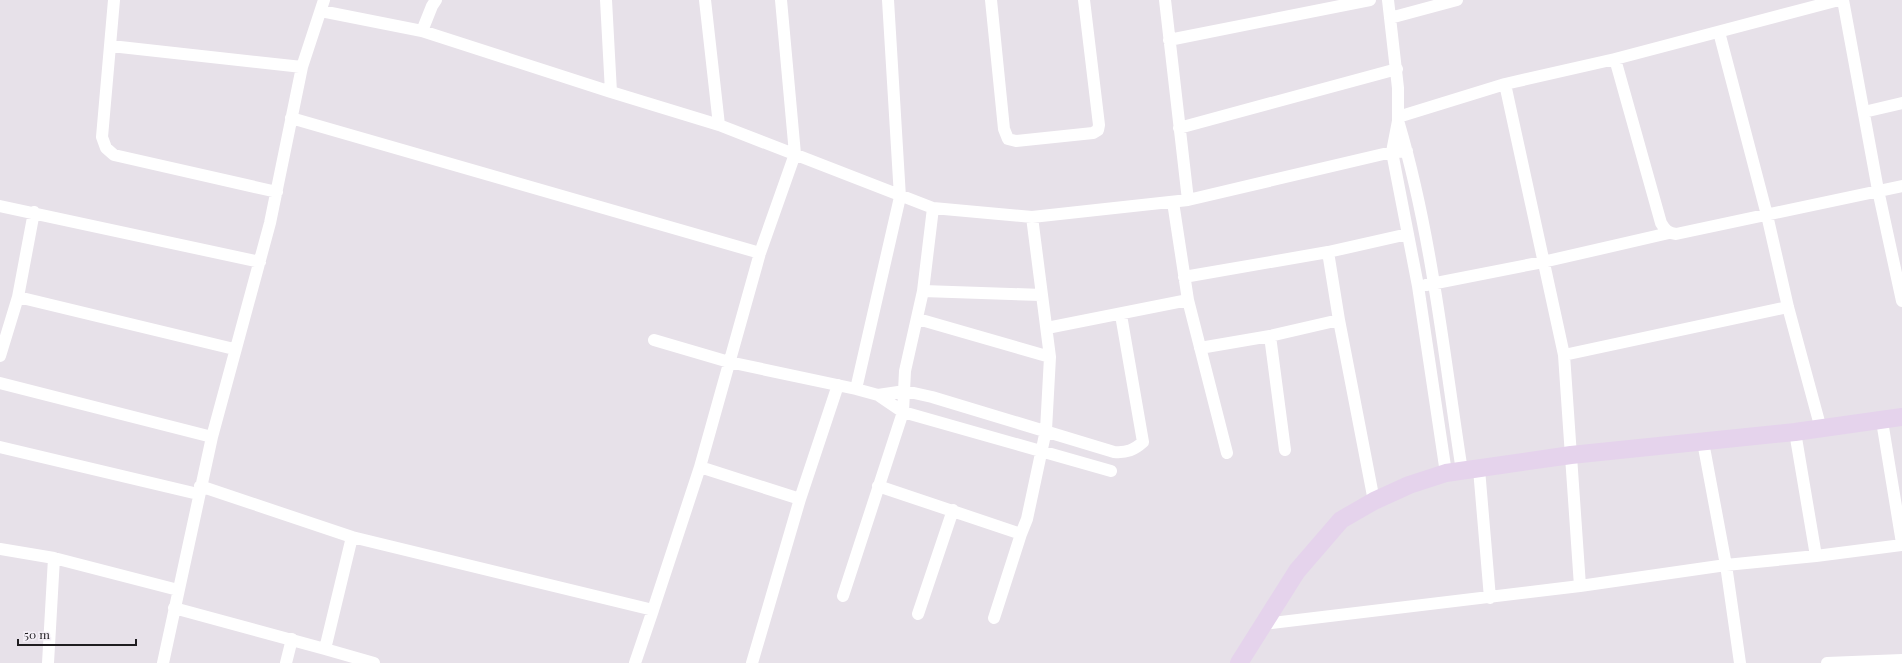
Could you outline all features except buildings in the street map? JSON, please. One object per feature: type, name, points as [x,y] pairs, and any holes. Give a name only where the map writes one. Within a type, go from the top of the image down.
[{"type":"street","points":[[114,0],[102,137],[106,148],[114,155],[277,192]]},
{"type":"street","points":[[422,31],[436,0]]},
{"type":"street","points":[[606,0],[611,92]]},
{"type":"street","points":[[704,0],[719,125]]},
{"type":"street","points":[[635,663],[700,467],[760,253],[795,154],[781,0]]},
{"type":"street","points":[[856,389],[900,197],[888,0]]},
{"type":"street","points":[[990,0],[1004,129],[1008,139],[1016,141],[1094,133],[1098,130],[1100,125],[1084,0]]},
{"type":"street","points":[[1165,0],[1188,200]]},
{"type":"street","points":[[1169,40],[1370,0]]},
{"type":"street","points":[[1388,0],[1397,69],[1398,119],[1392,152],[1418,286],[1462,471],[1490,598]]},
{"type":"street","points":[[1390,18],[1457,0]]},
{"type":"street","points":[[1398,119],[1505,84],[1615,59],[1839,0]]},
{"type":"street","points":[[1843,0],[1878,190],[1900,280],[1902,301]]},
{"type":"street","points":[[162,663],[199,490],[234,349],[260,262],[277,192],[302,67],[323,6],[422,31],[719,125],[900,197],[933,208],[1032,217],[1173,202],[1188,200],[1392,152],[1407,151]]},
{"type":"street","points":[[1718,32],[1767,214],[1788,307],[1821,429]]},
{"type":"street","points":[[111,46],[302,67]]},
{"type":"street","points":[[1615,59],[1661,223],[1664,229],[1669,233]]},
{"type":"street","points":[[1179,128],[1397,69]]},
{"type":"street","points":[[1505,84],[1564,355],[1580,586]]},
{"type":"street","points":[[1864,112],[1902,103]]},
{"type":"street","points":[[291,118],[760,253]]},
{"type":"street","points":[[1398,119],[1407,151],[1433,284],[1462,471]]},
{"type":"street","points":[[1418,286],[1543,262],[1669,233],[1676,234],[1902,186]]},
{"type":"street","points":[[1173,202],[1188,300],[1227,453]]},
{"type":"street","points":[[0,206],[34,212],[260,262]]},
{"type":"street","points":[[843,596],[902,412],[905,391],[905,371],[924,291],[933,208]]},
{"type":"street","points":[[0,356],[18,297],[34,212]]},
{"type":"street","points":[[994,618],[1027,519],[1046,430],[1050,357],[1032,217]]},
{"type":"street","points":[[1184,276],[1328,252],[1408,234]]},
{"type":"street","points":[[1328,252],[1339,320],[1374,501]]},
{"type":"street","points":[[924,291],[1042,295]]},
{"type":"street","points":[[18,297],[234,349]]},
{"type":"street","points":[[1047,328],[1121,315],[1188,300]]},
{"type":"street","points":[[1564,355],[1788,307]]},
{"type":"street","points":[[878,395],[905,391],[932,397],[1046,430],[1114,452],[1124,453],[1135,449],[1143,442],[1121,315]]},
{"type":"street","points":[[918,319],[1050,357]]},
{"type":"street","points":[[1200,348],[1270,336],[1339,320]]},
{"type":"street","points":[[1270,336],[1285,450]]},
{"type":"street","points":[[654,340],[729,362],[878,395],[902,412],[1111,471]]},
{"type":"street","points":[[0,383],[212,437]]},
{"type":"street","points":[[752,663],[800,499],[838,385]]},
{"type":"street","points":[[1239,663],[1297,571],[1341,520],[1374,501],[1409,485],[1462,471],[1571,455],[1795,432],[1902,417]]},
{"type":"street","points":[[1264,624],[1490,598],[1726,564],[1816,556],[1902,544],[1882,421]]},
{"type":"street","points":[[1795,432],[1816,556]]},
{"type":"street","points":[[1703,442],[1726,564],[1740,663]]},
{"type":"street","points":[[0,447],[199,490],[352,538],[653,610]]},
{"type":"street","points":[[700,467],[800,499]]},
{"type":"street","points":[[878,486],[1021,534]]},
{"type":"street","points":[[918,614],[953,510]]},
{"type":"street","points":[[325,649],[352,538]]},
{"type":"street","points":[[0,549],[54,558],[178,590]]},
{"type":"street","points":[[48,663],[54,558]]},
{"type":"street","points":[[174,608],[292,639],[374,663]]},
{"type":"street","points":[[286,663],[292,639]]},
{"type":"street","points":[[1827,663],[1902,660]]}]
